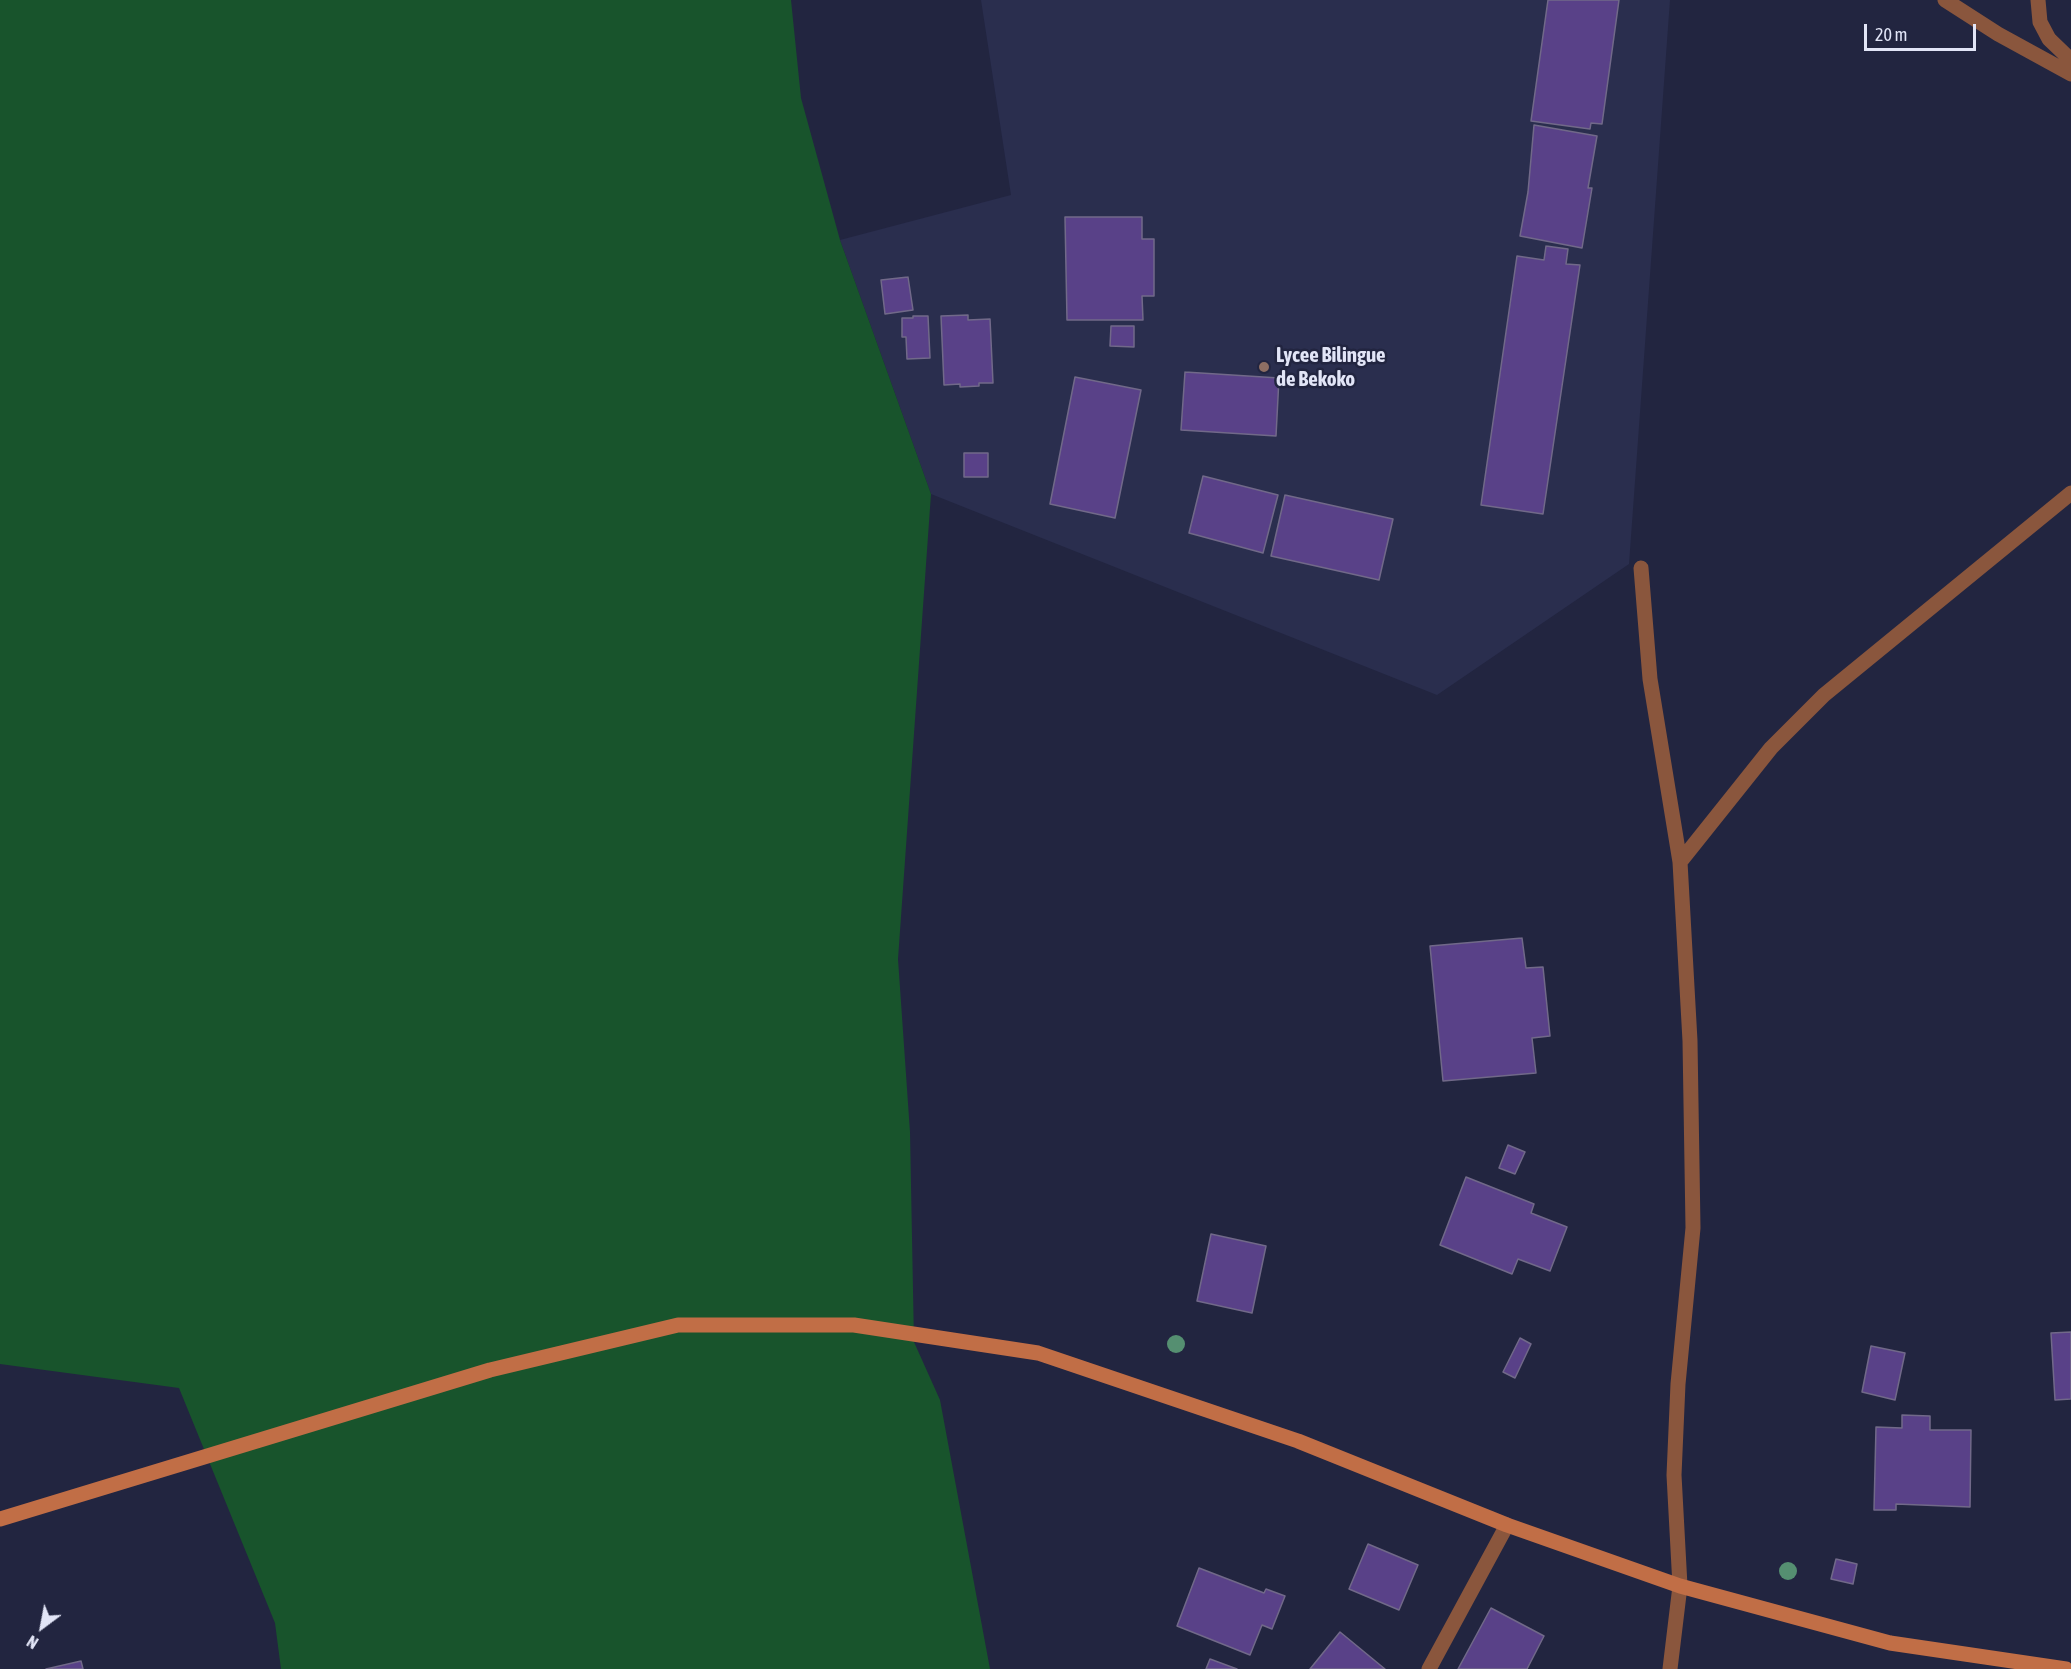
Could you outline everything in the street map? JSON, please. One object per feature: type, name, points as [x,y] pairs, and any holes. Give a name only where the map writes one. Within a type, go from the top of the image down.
[{"type":"main road","points":[[0,1520],[490,1370],[678,1325],[854,1325],[1038,1353],[1298,1441],[1507,1525],[1680,1586],[1890,1643],[2066,1669]]},
{"type":"street","points":[[1945,0],[2071,74]]},
{"type":"street","points":[[2038,0],[2040,22],[2049,39],[2071,60]]},
{"type":"street","points":[[1680,862],[1771,748],[1824,695],[2071,493]]},
{"type":"street","points":[[1641,568],[1650,679],[1680,862],[1690,1041],[1693,1228],[1678,1384],[1674,1475],[1680,1586],[1670,1669]]},
{"type":"street","points":[[1429,1669],[1507,1525]]},
{"type":"shaded area","name":"Lycee Bilingue de Bekoko","points":[[981,0],[1670,0],[1629,564],[1437,695],[931,494],[840,240],[1011,195]]},
{"type":"green space","points":[[0,0],[791,0],[801,98],[840,240],[931,494],[898,959],[910,1132],[914,1342],[940,1400],[990,1669],[281,1669],[275,1623],[179,1388],[0,1364]]},
{"type":"building","points":[[1548,0],[1619,0],[1602,124],[1591,123],[1590,129],[1531,121]]},
{"type":"building","points":[[1534,125],[1597,136],[1588,188],[1592,188],[1582,248],[1520,236],[1528,192]]},
{"type":"building","points":[[1065,217],[1142,217],[1142,239],[1154,239],[1154,296],[1142,296],[1143,320],[1067,320]]},
{"type":"building","points":[[1546,246],[1568,249],[1566,264],[1580,265],[1543,514],[1481,505],[1517,256],[1544,260]]},
{"type":"building","points":[[908,277],[913,310],[885,314],[881,280]]},
{"type":"building","points":[[968,315],[968,320],[990,319],[993,383],[960,387],[960,384],[944,385],[941,316]]},
{"type":"building","points":[[913,316],[928,316],[930,358],[907,359],[906,337],[902,337],[902,318],[913,318]]},
{"type":"building","points":[[1111,326],[1134,326],[1134,347],[1110,346]]},
{"type":"building","points":[[1185,372],[1279,378],[1276,436],[1181,430]]},
{"type":"building","points":[[1075,377],[1141,390],[1115,518],[1050,504]]},
{"type":"building","points":[[964,453],[988,453],[988,477],[964,477]]},
{"type":"building","points":[[1203,476],[1278,495],[1263,553],[1189,533]]},
{"type":"building","points":[[1285,495],[1393,519],[1379,580],[1271,556]]},
{"type":"building","points":[[1522,938],[1526,968],[1543,967],[1550,1036],[1532,1038],[1536,1073],[1443,1081],[1430,946]]},
{"type":"building","points":[[1508,1145],[1525,1152],[1515,1174],[1499,1168]]},
{"type":"building","points":[[1466,1177],[1534,1204],[1531,1213],[1567,1227],[1550,1271],[1518,1259],[1512,1274],[1440,1245]]},
{"type":"building","points":[[1211,1234],[1266,1246],[1252,1313],[1197,1301]]},
{"type":"building","points":[[2071,1332],[2071,1399],[2055,1400],[2051,1333]]},
{"type":"building","points":[[1520,1338],[1531,1344],[1515,1378],[1503,1372]]},
{"type":"building","points":[[1871,1346],[1905,1353],[1895,1400],[1862,1392]]},
{"type":"building","points":[[1902,1415],[1930,1416],[1930,1430],[1971,1430],[1970,1507],[1896,1504],[1896,1510],[1874,1510],[1876,1427],[1902,1428]]},
{"type":"building","points":[[1368,1544],[1418,1565],[1399,1610],[1349,1589]]},
{"type":"building","points":[[1836,1559],[1857,1564],[1853,1584],[1831,1579]]},
{"type":"building","points":[[1199,1568],[1264,1593],[1266,1589],[1285,1596],[1272,1629],[1262,1625],[1250,1655],[1177,1626]]},
{"type":"building","points":[[1491,1608],[1544,1636],[1527,1669],[1458,1669]]},
{"type":"building","points":[[1340,1632],[1385,1669],[1310,1669]]},
{"type":"building","points":[[1210,1659],[1237,1669],[1206,1669]]},
{"type":"building","points":[[81,1661],[83,1669],[46,1669]]},
{"type":"place","name":"Lycee Bilingue de Bekoko","points":[[1264,367]]}]
